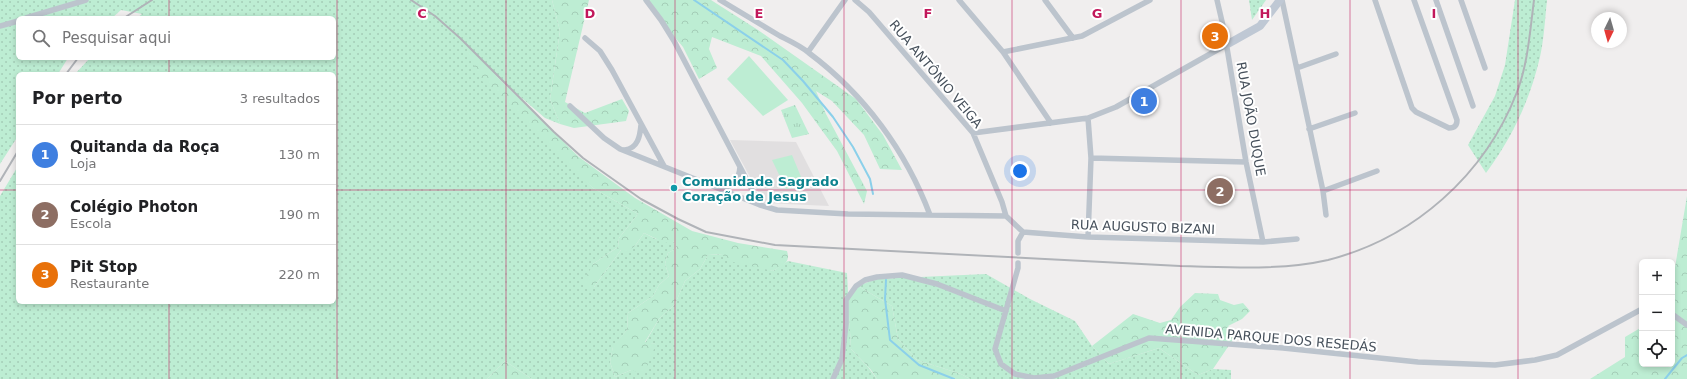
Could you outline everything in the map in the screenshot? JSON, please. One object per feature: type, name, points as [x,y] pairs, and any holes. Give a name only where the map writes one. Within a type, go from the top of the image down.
[{"type":"street","points":[[33,16],[86,0]]},
{"type":"street","points":[[646,0],[674,41],[760,205]]},
{"type":"street","points":[[720,0],[808,52],[836,75],[860,99],[885,131],[910,170],[930,215]]},
{"type":"street","points":[[808,52],[846,0]]},
{"type":"street","name":"RUA ANTÔNIO VEIGA","points":[[855,0],[869,12],[973,133],[1002,202],[1006,216],[1022,232]]},
{"type":"street","points":[[959,0],[1003,52],[1051,123]]},
{"type":"street","points":[[1045,0],[1073,38]]},
{"type":"street","points":[[1003,52],[1082,36],[1150,0]]},
{"type":"street","name":"RUA JOÃO DUQUE","points":[[1217,0],[1246,162],[1263,242]]},
{"type":"street","points":[[973,133],[1088,118],[1116,107],[1260,26],[1281,0]]},
{"type":"street","points":[[1281,0],[1323,191],[1326,215]]},
{"type":"street","points":[[1375,0],[1412,108],[1416,112],[1449,128],[1453,128],[1456,126],[1457,120],[1414,0]]},
{"type":"street","points":[[1436,0],[1473,106]]},
{"type":"street","points":[[1461,0],[1484,68]]},
{"type":"street","points":[[0,26],[16,21]]},
{"type":"street","points":[[585,38],[600,51],[612,70],[664,166]]},
{"type":"street","points":[[1297,68],[1336,54]]},
{"type":"street","points":[[570,106],[604,138],[624,150],[760,205],[783,211],[848,214],[1006,216]]},
{"type":"street","points":[[1309,129],[1355,113]]},
{"type":"street","points":[[1088,118],[1091,158],[1088,238]]},
{"type":"street","points":[[624,150],[629,149],[638,142],[641,124]]},
{"type":"street","points":[[1091,158],[1246,162]]},
{"type":"street","points":[[716,187],[725,188],[738,180],[740,167]]},
{"type":"street","points":[[1323,191],[1377,171]]},
{"type":"street","points":[[1018,253],[1018,241],[1022,232]]},
{"type":"street","name":"RUA AUGUSTO BIZANI","points":[[1022,232],[1088,238],[1263,242],[1297,239]]},
{"type":"street","name":"AVENIDA PARQUE DOS RESEDÁS","points":[[1018,263],[995,348],[1001,364],[1015,374],[1034,378],[1054,376],[1149,338],[1283,348],[1437,364],[1495,365],[1547,358],[1557,355],[1639,311]]},
{"type":"street","points":[[833,379],[842,359],[846,324],[846,300],[856,286],[865,280],[877,277],[902,275],[937,284],[1006,311]]},
{"type":"street","points":[[1675,316],[1687,325]]},
{"type":"shaded area","points":[[730,140],[796,142],[829,206],[764,203]]},
{"type":"green space","points":[[0,0],[552,0],[560,31],[550,99],[560,124],[545,118],[467,51],[593,188],[638,214],[619,238],[618,247],[593,264],[594,287],[621,250],[635,246],[644,233],[656,239],[673,241],[677,248],[668,253],[665,264],[669,276],[659,285],[653,296],[628,313],[627,330],[613,347],[610,362],[615,377],[631,370],[656,344],[645,343],[659,319],[675,304],[685,281],[700,269],[708,255],[723,254],[773,271],[788,261],[847,273],[851,349],[877,379],[532,379],[505,361],[487,379],[0,379],[0,196],[16,169],[16,304],[336,304],[336,72],[77,72],[88,60],[336,60],[336,16],[140,16],[142,14],[121,10],[114,16],[16,16],[16,60],[67,60],[59,72],[16,72],[16,139],[0,164]]},
{"type":"green space","points":[[552,0],[589,0],[565,102],[585,113],[622,99],[629,111],[626,121],[574,128],[560,124],[550,99],[560,31]]},
{"type":"green space","points":[[643,0],[711,0],[758,30],[856,99],[883,135],[902,170],[880,169],[864,135],[832,101],[816,91],[826,114],[867,191],[864,204],[837,151],[802,103],[761,56],[712,37],[709,49],[717,68],[699,79],[683,47]]},
{"type":"green space","points":[[1249,0],[1266,0],[1252,20]]},
{"type":"green space","points":[[1515,0],[1547,0],[1541,50],[1536,73],[1519,118],[1504,146],[1486,173],[1468,145],[1495,96],[1505,65]]},
{"type":"green space","points":[[467,50],[490,70],[579,157],[635,198],[692,231],[738,243],[787,251],[787,261],[785,264],[773,271],[724,260],[723,254],[708,255],[700,269],[685,281],[675,304],[659,319],[645,342],[656,344],[644,374],[631,370],[615,377],[610,362],[613,346],[627,330],[628,313],[653,296],[659,285],[669,276],[665,264],[668,253],[677,248],[673,241],[665,243],[644,233],[635,246],[626,252],[621,250],[594,287],[589,288],[583,283],[593,264],[618,247],[619,238],[638,214],[593,188],[480,79]]},
{"type":"green space","points":[[749,56],[788,100],[763,116],[727,79]]},
{"type":"green space","points":[[795,105],[809,134],[792,138],[781,110]]},
{"type":"green space","points":[[792,155],[804,184],[786,189],[772,160]]},
{"type":"green space","points":[[1687,196],[1687,379],[1590,379],[1625,357],[1625,337],[1639,329],[1639,367],[1675,367],[1675,267]]},
{"type":"green space","points":[[986,274],[1030,299],[1075,321],[1092,346],[1109,364],[1159,348],[1198,375],[1213,369],[1231,370],[1231,379],[970,379],[961,374],[917,360],[898,339],[892,306],[858,286],[876,279]]},
{"type":"green space","points":[[858,286],[892,306],[898,339],[917,360],[961,374],[970,379],[877,379],[871,370],[851,349],[848,297]]},
{"type":"green space","points":[[1195,293],[1218,294],[1220,300],[1234,305],[1243,303],[1250,311],[1242,319],[1228,326],[1236,335],[1213,369],[1198,375],[1159,348],[1109,364],[1092,346],[1133,314],[1160,323],[1171,320],[1180,307]]},
{"type":"green space","points":[[505,361],[532,379],[487,379]]},
{"type":"waterway","points":[[694,0],[783,60],[803,81],[833,117],[853,147],[870,179],[873,194]]},
{"type":"waterway","points":[[886,280],[885,299],[890,340],[919,365],[954,379]]},
{"type":"waterway","points":[[1665,379],[1682,358],[1687,355]]},
{"type":"railway","points":[[127,16],[152,0]]},
{"type":"railway","points":[[411,0],[435,16],[460,38],[554,132],[583,158],[641,199],[706,232],[775,245],[1180,266],[1254,268],[1292,266],[1328,260],[1360,250],[1389,236],[1417,219],[1443,199],[1466,176],[1486,150],[1503,122],[1517,92],[1524,70],[1534,0]]},
{"type":"railway","points":[[68,72],[76,60]]},
{"type":"railway","points":[[0,181],[16,154]]},
{"type":"place","name":"Pit Stop","points":[[1215,36]]},
{"type":"place","name":"Quitanda da Roça","points":[[1144,101]]},
{"type":"place","name":"Comunidade Sagrado Coração de Jesus","points":[[674,188]]},
{"type":"place","name":"Colégio Photon","points":[[1220,191]]}]
